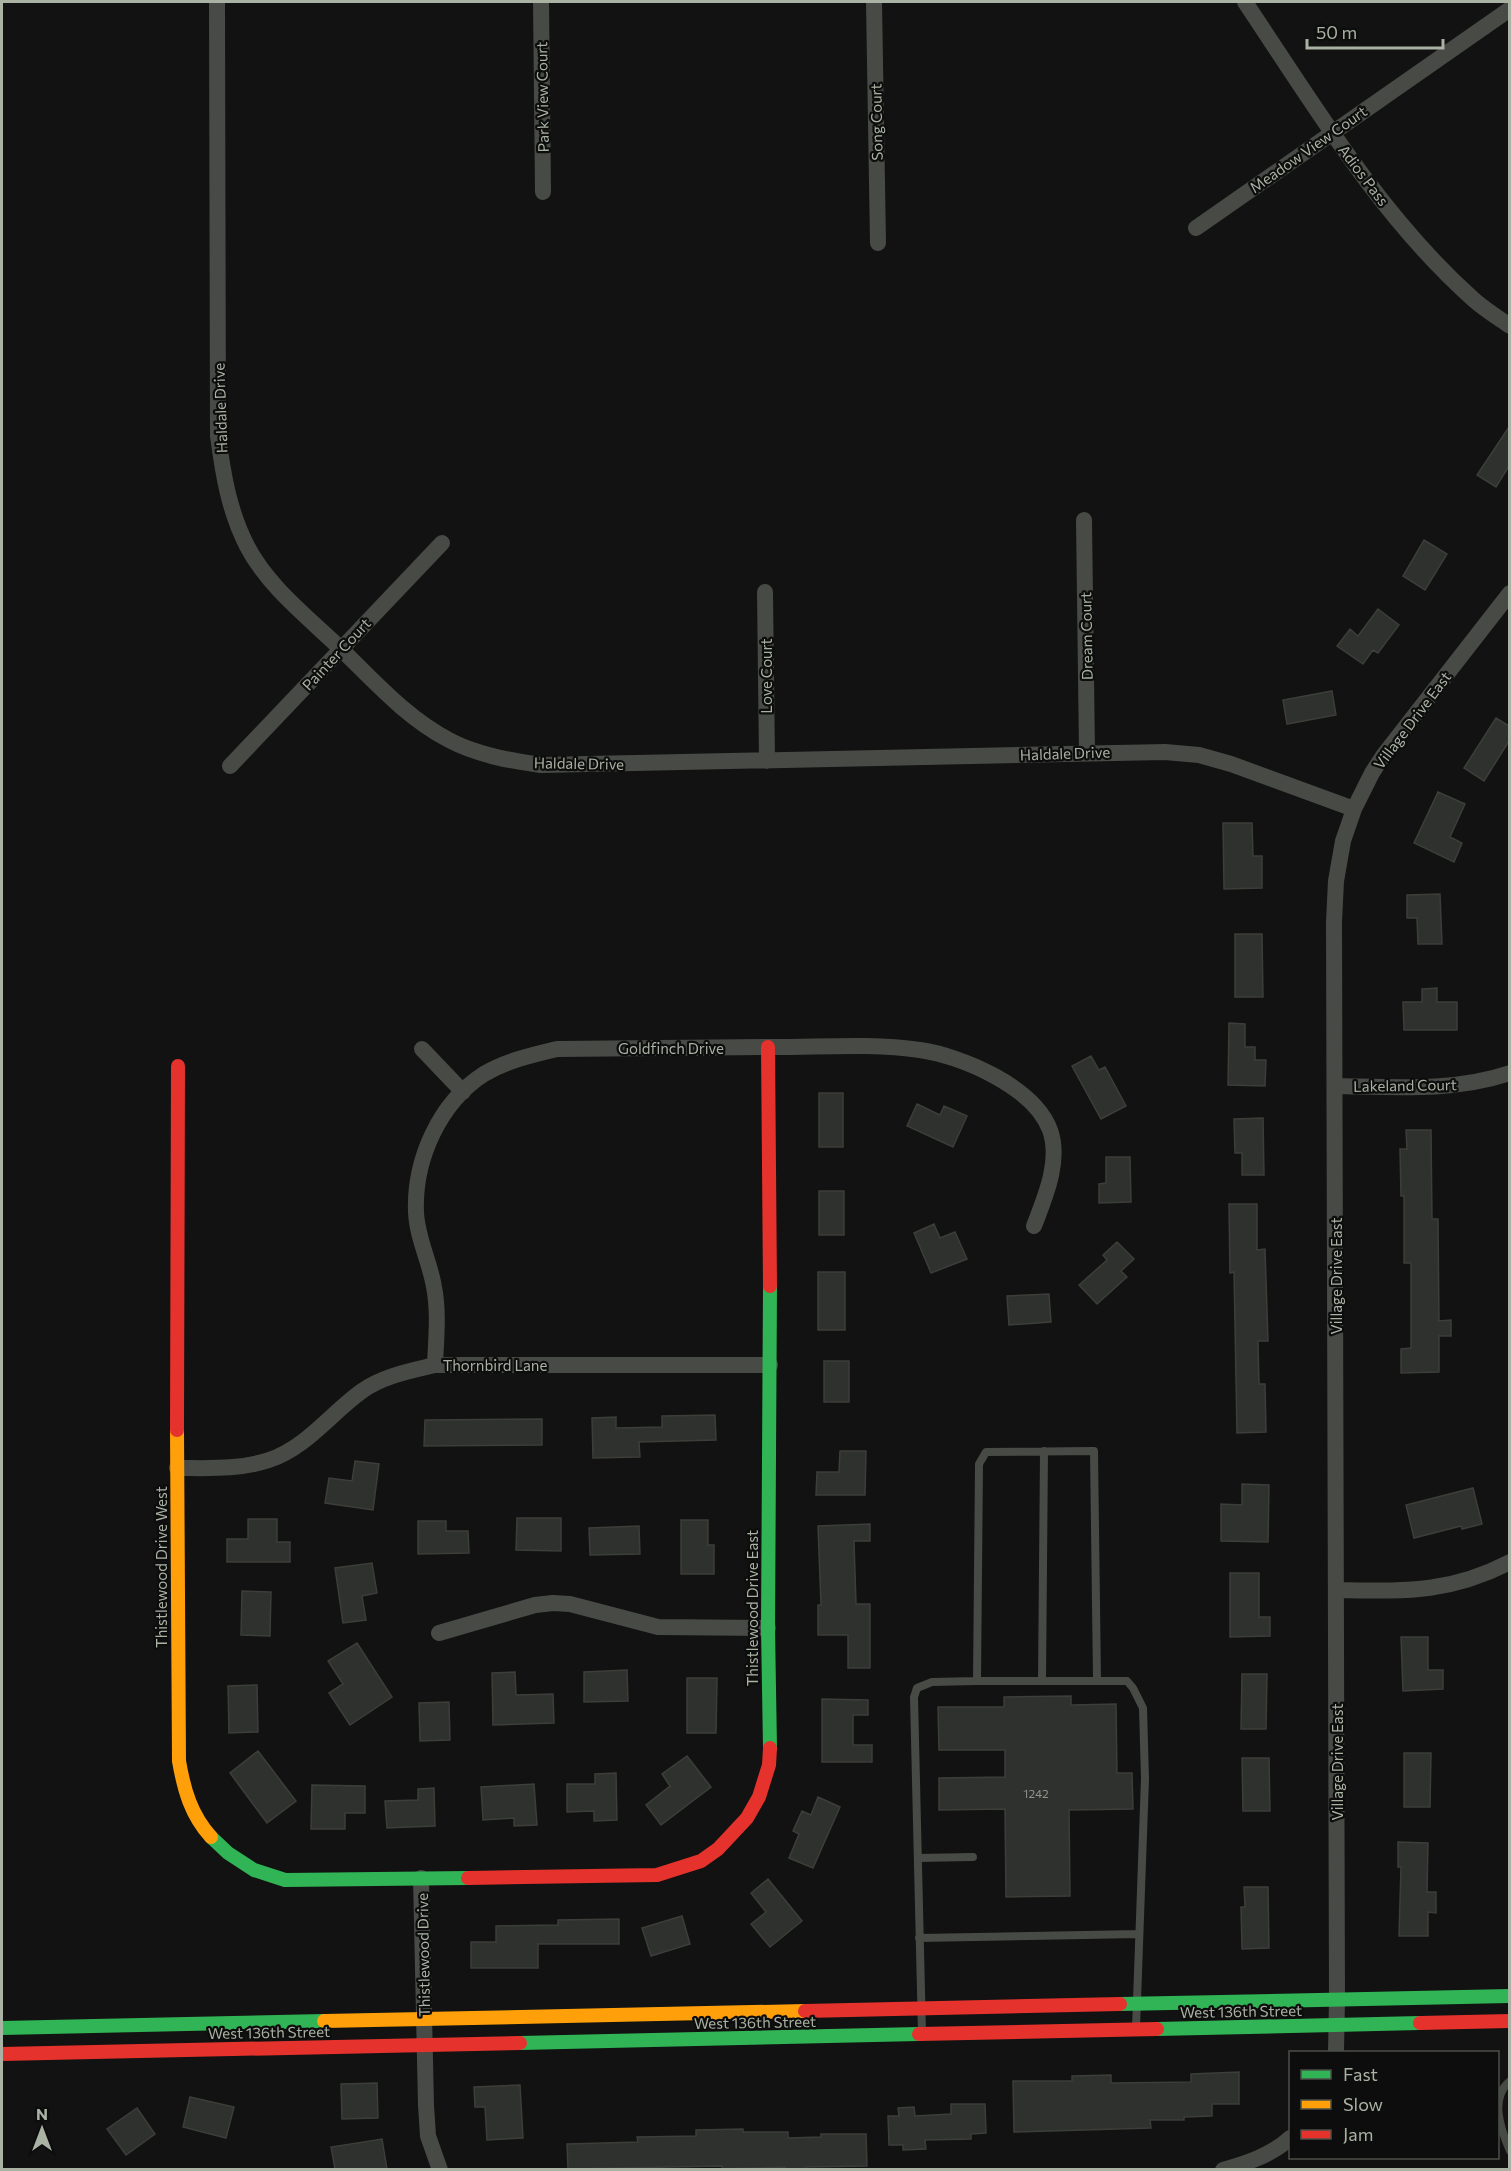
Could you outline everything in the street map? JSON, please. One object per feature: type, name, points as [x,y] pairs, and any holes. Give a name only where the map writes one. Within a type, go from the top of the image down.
[{"type":"street","name":"Haldale Drive","points":[[217,2],[218,436],[226,490],[247,547],[266,574],[376,685],[418,722],[451,741],[513,761],[553,765],[1087,753],[1165,752],[1199,755],[1231,764],[1354,809]]},
{"type":"street","name":"Park View Court","points":[[541,2],[543,192]]},
{"type":"street","name":"Song Court","points":[[874,2],[878,243]]},
{"type":"street","name":"Adios Pass","points":[[1245,2],[1359,172],[1417,243],[1474,300],[1509,326]]},
{"type":"street","name":"Meadow View Court","points":[[1196,228],[1509,9]]},
{"type":"street","name":"Dream Court","points":[[1084,519],[1087,753]]},
{"type":"street","name":"Painter Court","points":[[230,766],[442,543]]},
{"type":"street","name":"Love Court","points":[[765,592],[767,761]]},
{"type":"street","name":"Village Drive East","points":[[1336,2051],[1334,899],[1343,841],[1354,809],[1383,756],[1509,593]]},
{"type":"street","name":"Goldfinch Drive","points":[[435,1365],[435,1289],[420,1238],[416,1213],[417,1183],[427,1146],[442,1116],[463,1092],[484,1074],[522,1058],[557,1049],[865,1046],[922,1050],[959,1060],[1006,1082],[1038,1107],[1051,1132],[1053,1146],[1049,1184],[1034,1226]]},
{"type":"street","name":"Thistlewood Drive East","points":[[422,1878],[657,1875],[701,1861],[718,1849],[747,1818],[765,1783],[770,1745],[768,1047]]},
{"type":"street","points":[[422,1049],[463,1092]]},
{"type":"street","name":"Thistlewood Drive West","points":[[178,1066],[177,1468],[179,1761],[182,1779],[192,1809],[225,1851],[256,1872],[280,1880],[303,1881],[422,1878]]},
{"type":"street","name":"Lakeland Court","points":[[1335,1086],[1430,1087],[1463,1084],[1509,1073]]},
{"type":"street","name":"Thornbird Lane","points":[[177,1468],[235,1467],[269,1460],[286,1452],[323,1425],[363,1390],[398,1373],[435,1365],[770,1365]]},
{"type":"street","points":[[1336,1590],[1431,1588],[1474,1579],[1509,1562]]},
{"type":"street","points":[[439,1633],[535,1605],[553,1603],[570,1604],[658,1627],[768,1628]]},
{"type":"street","name":"Thistlewood Drive","points":[[422,1878],[426,2105],[428,2136],[440,2169]]},
{"type":"street","name":"West 136th Street","points":[[2,2028],[922,2035],[1136,2029],[1509,1996]]},
{"type":"street","name":"West 136th Street","points":[[2,2054],[921,2008],[1136,2003],[1509,2021]]},
{"type":"street","points":[[1223,2169],[1254,2160],[1283,2145],[1289,2139]]},
{"type":"lane","points":[[977,1681],[979,1464],[986,1452],[1044,1451],[1094,1451],[1097,1680]]},
{"type":"lane","points":[[1042,1681],[1044,1451]]},
{"type":"lane","points":[[922,2035],[914,1697],[917,1688],[932,1682],[1097,1680],[1127,1682],[1139,1698],[1143,1708],[1145,1779],[1136,2029]]},
{"type":"lane","points":[[918,1858],[973,1857]]},
{"type":"lane","points":[[919,1938],[1139,1934]]},
{"type":"lane","points":[[1509,2081],[1500,2094],[1499,2109],[1500,2125],[1509,2151]]},
{"type":"building","points":[[1509,427],[1509,466],[1496,487],[1477,475]]},
{"type":"building","points":[[1424,540],[1447,554],[1425,590],[1403,576]]},
{"type":"building","points":[[1378,609],[1399,625],[1378,653],[1373,650],[1363,664],[1337,646],[1350,629],[1358,636]]},
{"type":"building","points":[[1332,691],[1336,715],[1287,724],[1283,700]]},
{"type":"building","points":[[1496,718],[1509,726],[1509,741],[1484,781],[1464,768]]},
{"type":"building","points":[[1438,792],[1465,804],[1450,837],[1462,843],[1454,862],[1414,843]]},
{"type":"building","points":[[1223,823],[1252,823],[1253,856],[1262,856],[1262,888],[1224,889]]},
{"type":"building","points":[[1440,894],[1442,944],[1418,944],[1417,918],[1407,918],[1407,895]]},
{"type":"building","points":[[1235,934],[1262,934],[1263,997],[1235,997]]},
{"type":"building","points":[[1437,988],[1437,1002],[1457,1002],[1457,1030],[1404,1030],[1403,1002],[1422,1002],[1422,989]]},
{"type":"building","points":[[1229,1023],[1245,1024],[1245,1047],[1255,1047],[1255,1060],[1266,1060],[1265,1086],[1228,1085]]},
{"type":"building","points":[[1091,1056],[1099,1070],[1105,1067],[1126,1106],[1101,1119],[1072,1066]]},
{"type":"building","points":[[819,1093],[843,1093],[843,1147],[819,1147]]},
{"type":"building","points":[[917,1104],[940,1115],[944,1106],[967,1116],[953,1147],[907,1126]]},
{"type":"building","points":[[1263,1118],[1264,1175],[1242,1175],[1242,1153],[1235,1153],[1234,1119]]},
{"type":"building","points":[[1406,1130],[1431,1130],[1432,1219],[1438,1219],[1439,1321],[1451,1320],[1451,1336],[1439,1336],[1439,1372],[1401,1373],[1401,1349],[1411,1348],[1411,1263],[1404,1263],[1404,1196],[1401,1196],[1400,1149],[1407,1149]]},
{"type":"building","points":[[1106,1157],[1130,1157],[1131,1202],[1099,1203],[1099,1184],[1106,1183]]},
{"type":"building","points":[[819,1191],[844,1191],[844,1235],[819,1235]]},
{"type":"building","points":[[1229,1204],[1257,1204],[1257,1250],[1265,1249],[1268,1341],[1258,1341],[1259,1384],[1265,1384],[1266,1432],[1237,1433],[1234,1272],[1230,1273]]},
{"type":"building","points":[[934,1224],[940,1238],[955,1232],[967,1259],[931,1273],[914,1233]]},
{"type":"building","points":[[1117,1242],[1134,1259],[1121,1271],[1127,1277],[1097,1304],[1079,1285],[1107,1260],[1103,1255]]},
{"type":"building","points":[[818,1272],[845,1272],[845,1330],[818,1330]]},
{"type":"building","points":[[1049,1294],[1051,1322],[1009,1325],[1007,1296]]},
{"type":"building","points":[[824,1361],[849,1361],[849,1402],[824,1402]]},
{"type":"building","points":[[715,1415],[716,1440],[639,1442],[640,1457],[593,1458],[592,1418],[616,1417],[616,1428],[662,1427],[662,1416]]},
{"type":"building","points":[[542,1419],[542,1445],[424,1446],[425,1420]]},
{"type":"building","points":[[840,1451],[866,1451],[865,1495],[816,1495],[817,1472],[839,1472]]},
{"type":"building","points":[[355,1461],[379,1464],[373,1510],[325,1503],[329,1478],[352,1481]]},
{"type":"building","points":[[1242,1484],[1269,1485],[1268,1542],[1221,1541],[1221,1504],[1242,1505]]},
{"type":"building","points":[[1473,1488],[1482,1524],[1462,1529],[1461,1526],[1414,1538],[1406,1505]]},
{"type":"building","points":[[517,1518],[561,1518],[561,1551],[516,1550]]},
{"type":"building","points":[[248,1519],[277,1519],[277,1542],[290,1542],[290,1562],[227,1562],[227,1539],[248,1539]]},
{"type":"building","points":[[681,1520],[708,1520],[708,1545],[714,1545],[714,1574],[681,1574]]},
{"type":"building","points":[[418,1521],[446,1521],[446,1531],[468,1531],[469,1553],[418,1554]]},
{"type":"building","points":[[870,1524],[870,1541],[854,1541],[856,1604],[870,1604],[870,1668],[848,1668],[848,1635],[818,1635],[818,1605],[821,1605],[818,1526]]},
{"type":"building","points":[[639,1526],[640,1554],[590,1555],[589,1528]]},
{"type":"building","points":[[372,1563],[377,1593],[362,1596],[366,1620],[343,1623],[335,1568]]},
{"type":"building","points":[[1230,1573],[1259,1573],[1259,1617],[1270,1617],[1270,1636],[1230,1637]]},
{"type":"building","points":[[242,1591],[271,1592],[270,1636],[241,1635]]},
{"type":"building","points":[[1401,1637],[1428,1637],[1428,1670],[1443,1670],[1443,1689],[1403,1691]]},
{"type":"building","points":[[357,1643],[392,1697],[350,1725],[329,1693],[343,1684],[328,1661]]},
{"type":"building","points":[[627,1670],[628,1701],[584,1702],[584,1672]]},
{"type":"building","points":[[515,1672],[516,1695],[553,1694],[554,1723],[493,1725],[492,1673]]},
{"type":"building","points":[[1242,1674],[1267,1674],[1266,1729],[1241,1729]]},
{"type":"building","points":[[687,1678],[717,1678],[716,1733],[687,1733]]},
{"type":"building","points":[[257,1685],[258,1732],[229,1733],[228,1686]]},
{"type":"building","points":[[1071,1696],[1071,1705],[1116,1704],[1117,1773],[1132,1773],[1133,1809],[1069,1810],[1070,1896],[1006,1897],[1005,1809],[939,1810],[939,1778],[1005,1777],[1005,1750],[939,1750],[938,1707],[1004,1707],[1004,1697]]},
{"type":"building","points":[[822,1699],[868,1700],[868,1715],[853,1715],[853,1745],[872,1745],[872,1762],[822,1762]]},
{"type":"building","points":[[449,1702],[450,1740],[420,1741],[419,1703]]},
{"type":"building","points":[[258,1751],[296,1801],[267,1823],[230,1773]]},
{"type":"building","points":[[1404,1753],[1431,1753],[1430,1807],[1404,1807]]},
{"type":"building","points":[[687,1756],[711,1787],[661,1825],[646,1805],[670,1786],[662,1774]]},
{"type":"building","points":[[1242,1758],[1269,1758],[1270,1811],[1243,1811]]},
{"type":"building","points":[[616,1773],[617,1820],[594,1821],[594,1811],[567,1812],[567,1784],[595,1784],[595,1774]]},
{"type":"building","points":[[534,1784],[537,1825],[514,1826],[514,1818],[483,1820],[481,1787]]},
{"type":"building","points":[[312,1785],[365,1786],[365,1813],[345,1813],[345,1829],[311,1829]]},
{"type":"building","points":[[434,1788],[435,1826],[387,1828],[385,1801],[418,1800],[418,1789]]},
{"type":"building","points":[[818,1797],[840,1807],[813,1868],[789,1858],[799,1834],[793,1831],[802,1811],[811,1815]]},
{"type":"building","points":[[1398,1842],[1428,1843],[1427,1892],[1436,1892],[1436,1913],[1428,1912],[1428,1936],[1399,1936],[1401,1867],[1398,1867]]},
{"type":"building","points":[[768,1879],[802,1921],[770,1947],[751,1924],[766,1912],[751,1893]]},
{"type":"building","points":[[1244,1887],[1268,1887],[1269,1948],[1242,1949],[1241,1907],[1245,1907]]},
{"type":"building","points":[[682,1916],[690,1944],[651,1956],[642,1928]]},
{"type":"building","points":[[619,1919],[619,1944],[538,1944],[538,1968],[471,1968],[471,1942],[496,1942],[496,1926],[558,1925],[558,1920]]},
{"type":"building","points":[[1239,2072],[1239,2104],[1212,2104],[1212,2116],[1184,2117],[1184,2120],[1150,2120],[1151,2128],[1014,2132],[1013,2081],[1072,2081],[1072,2076],[1111,2075],[1111,2083],[1191,2082],[1191,2074]]},
{"type":"building","points":[[377,2083],[378,2118],[342,2119],[341,2084]]},
{"type":"building","points":[[520,2085],[523,2138],[487,2140],[485,2107],[475,2107],[474,2087]]},
{"type":"building","points":[[190,2097],[234,2107],[226,2138],[183,2127]]},
{"type":"building","points":[[951,2104],[985,2104],[986,2133],[971,2134],[971,2139],[925,2140],[926,2149],[903,2150],[903,2145],[889,2145],[888,2116],[899,2116],[898,2108],[914,2107],[915,2116],[951,2114]]},
{"type":"building","points":[[137,2108],[155,2134],[126,2155],[107,2129]]},
{"type":"building","points":[[743,2129],[743,2132],[788,2132],[788,2138],[821,2137],[821,2134],[866,2134],[867,2166],[806,2167],[806,2169],[785,2169],[785,2167],[722,2169],[722,2166],[568,2169],[567,2144],[638,2142],[637,2137],[696,2136],[696,2130]]},
{"type":"building","points":[[382,2139],[387,2169],[335,2169],[331,2147]]},
{"type":"traffic: fast","points":[[770,1286],[768,1628],[770,1748]]},
{"type":"traffic: fast","points":[[211,1837],[228,1853],[254,1870],[285,1880],[468,1878]]},
{"type":"traffic: fast","points":[[1120,2004],[1510,1996]]},
{"type":"traffic: fast","points":[[2,2028],[324,2021]]},
{"type":"traffic: fast","points":[[1157,2029],[1420,2023]]},
{"type":"traffic: fast","points":[[520,2043],[919,2034]]},
{"type":"traffic: slow","points":[[177,1430],[179,1761],[189,1802],[198,1820],[211,1837]]},
{"type":"traffic: slow","points":[[324,2021],[805,2011]]},
{"type":"traffic: jam","points":[[768,1047],[770,1286]]},
{"type":"traffic: jam","points":[[177,1430],[178,1066]]},
{"type":"traffic: jam","points":[[468,1878],[657,1875],[701,1861],[718,1849],[747,1818],[759,1797],[769,1765],[770,1748]]},
{"type":"traffic: jam","points":[[805,2011],[1120,2004]]},
{"type":"traffic: jam","points":[[1420,2023],[1510,2021]]},
{"type":"traffic: jam","points":[[919,2034],[1157,2029]]},
{"type":"traffic: jam","points":[[2,2054],[520,2043]]}]
